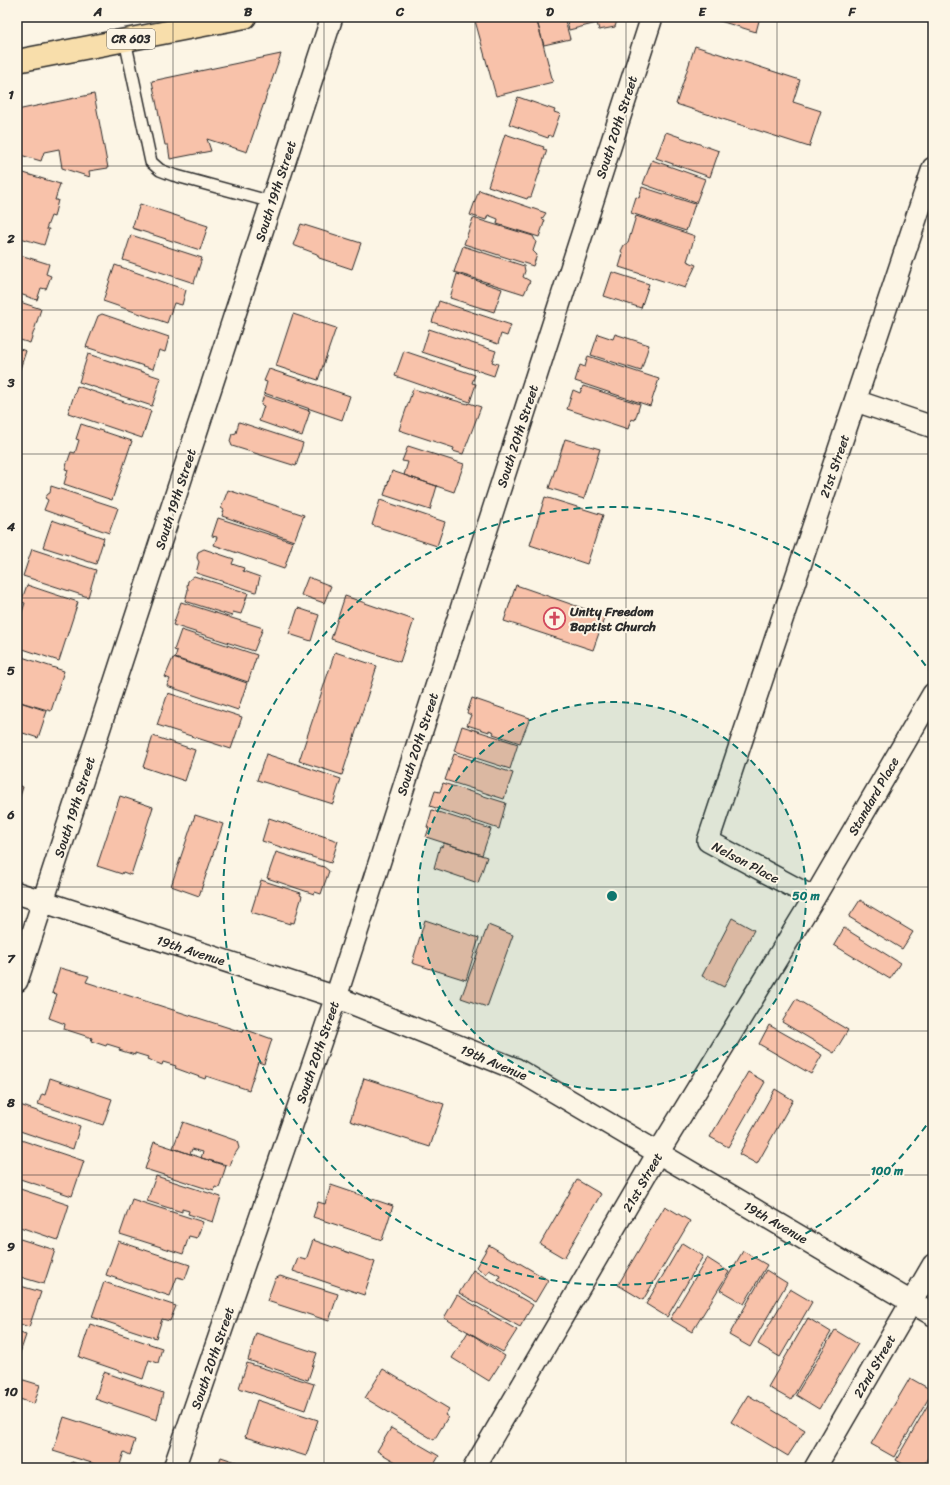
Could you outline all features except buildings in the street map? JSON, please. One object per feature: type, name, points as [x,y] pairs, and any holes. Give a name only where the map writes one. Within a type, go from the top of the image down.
[{"type":"main road","name":"CR 603","points":[[17,61],[245,17]]},
{"type":"street","name":"South 19th Street","points":[[17,981],[332,17]]},
{"type":"street","name":"South 20th Street","points":[[174,1468],[336,997],[652,17]]},
{"type":"street","name":"21st Street","points":[[734,764],[933,168]]},
{"type":"street","points":[[856,401],[933,427]]},
{"type":"street","name":"Standard Place","points":[[814,898],[933,694]]},
{"type":"street","name":"Nelson Place","points":[[734,764],[708,841],[814,898]]},
{"type":"street","name":"19th Avenue","points":[[17,893],[336,997],[516,1069],[933,1315]]},
{"type":"street","name":"21st Street","points":[[474,1468],[658,1153],[814,898]]},
{"type":"street","name":"22nd Street","points":[[816,1468],[933,1265]]},
{"type":"lane","points":[[126,40],[152,162],[160,170],[272,202]]},
{"type":"place","name":"Unity Freedom Baptist Church","points":[[555,618]]}]
